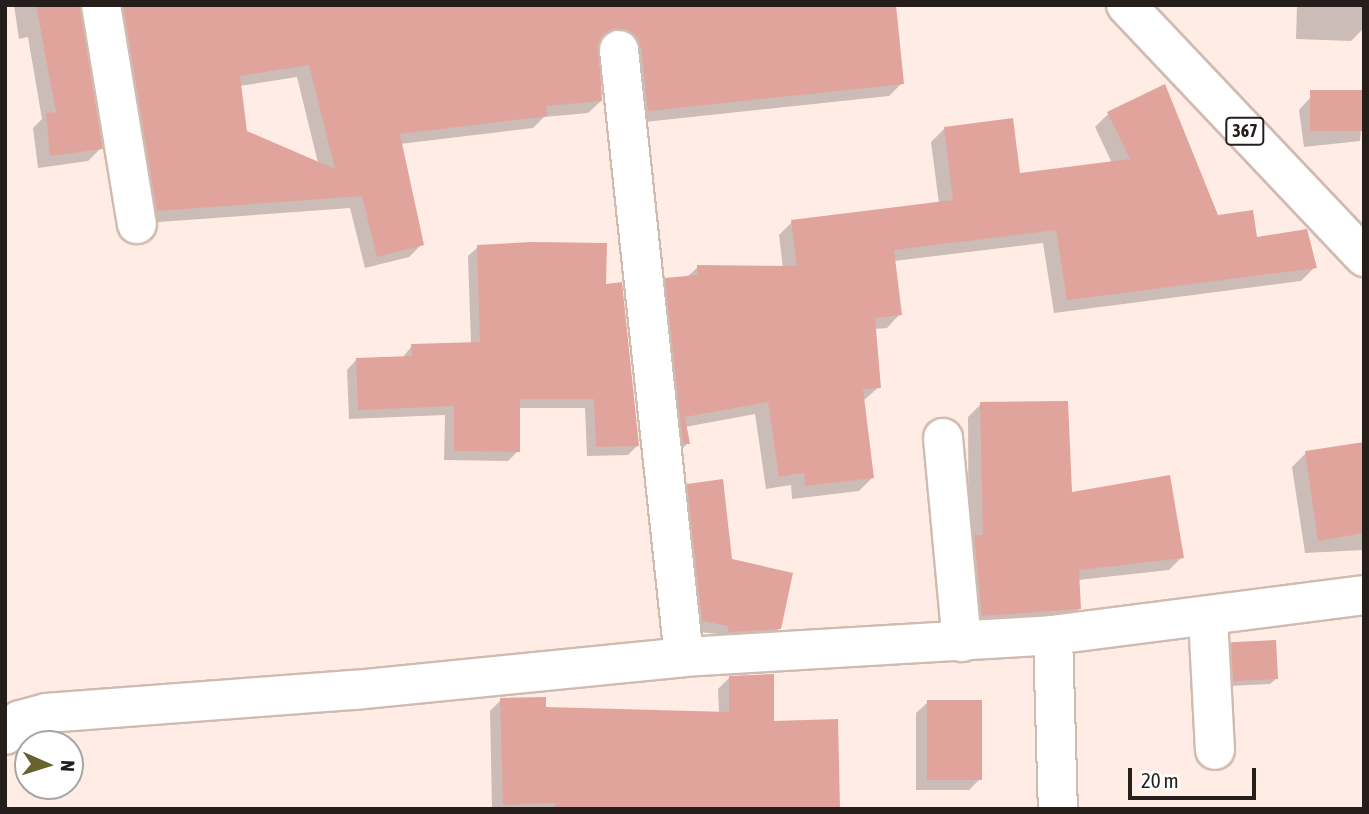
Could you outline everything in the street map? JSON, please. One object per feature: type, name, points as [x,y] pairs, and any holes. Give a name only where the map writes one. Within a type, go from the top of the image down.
[{"type":"street","points":[[101,5],[137,224]]},
{"type":"street","name":"367","points":[[1126,5],[1364,257]]},
{"type":"street","points":[[619,50],[684,657]]},
{"type":"street","points":[[943,438],[961,642]]},
{"type":"street","points":[[5,735],[20,720],[46,713],[368,689],[684,657],[1053,635],[1364,595]]},
{"type":"street","points":[[1208,617],[1216,751]]},
{"type":"street","points":[[1053,635],[1058,809]]},
{"type":"building","points":[[36,5],[80,5],[103,149],[50,156],[46,113],[56,112]]},
{"type":"building","points":[[123,5],[896,5],[904,84],[648,111],[641,47],[628,30],[616,28],[599,42],[602,101],[546,106],[548,116],[400,134],[424,245],[377,257],[362,196],[157,211]],"holes":[[[309,65],[335,169],[247,131],[240,76]]]},
{"type":"building","points":[[1165,84],[1218,215],[1253,210],[1257,237],[1307,229],[1317,268],[1067,300],[1056,230],[894,250],[902,315],[875,318],[881,388],[863,389],[874,478],[805,486],[804,473],[779,477],[768,402],[685,417],[690,444],[683,444],[665,278],[697,275],[697,265],[797,266],[791,220],[953,200],[944,127],[1013,118],[1020,173],[1130,159],[1107,112]]},
{"type":"building","points":[[1310,90],[1364,90],[1364,131],[1310,131]]},
{"type":"building","points":[[531,242],[607,243],[606,284],[622,282],[639,446],[596,447],[594,399],[520,399],[520,452],[454,451],[454,406],[358,410],[356,358],[412,356],[411,344],[480,342],[477,245]]},
{"type":"building","points":[[1068,401],[1072,492],[1170,475],[1184,558],[1079,570],[1081,609],[982,616],[974,535],[983,535],[980,402]]},
{"type":"building","points":[[1364,442],[1364,533],[1318,541],[1305,451]]},
{"type":"building","points":[[723,479],[732,559],[793,573],[781,629],[728,632],[728,626],[702,621],[687,484]]},
{"type":"building","points":[[1276,640],[1278,679],[1233,681],[1231,642]]},
{"type":"building","points":[[774,674],[774,721],[838,719],[840,809],[555,809],[555,803],[503,805],[500,698],[546,697],[546,707],[729,712],[729,676]]},
{"type":"building","points":[[927,700],[982,700],[982,780],[927,780]]}]
